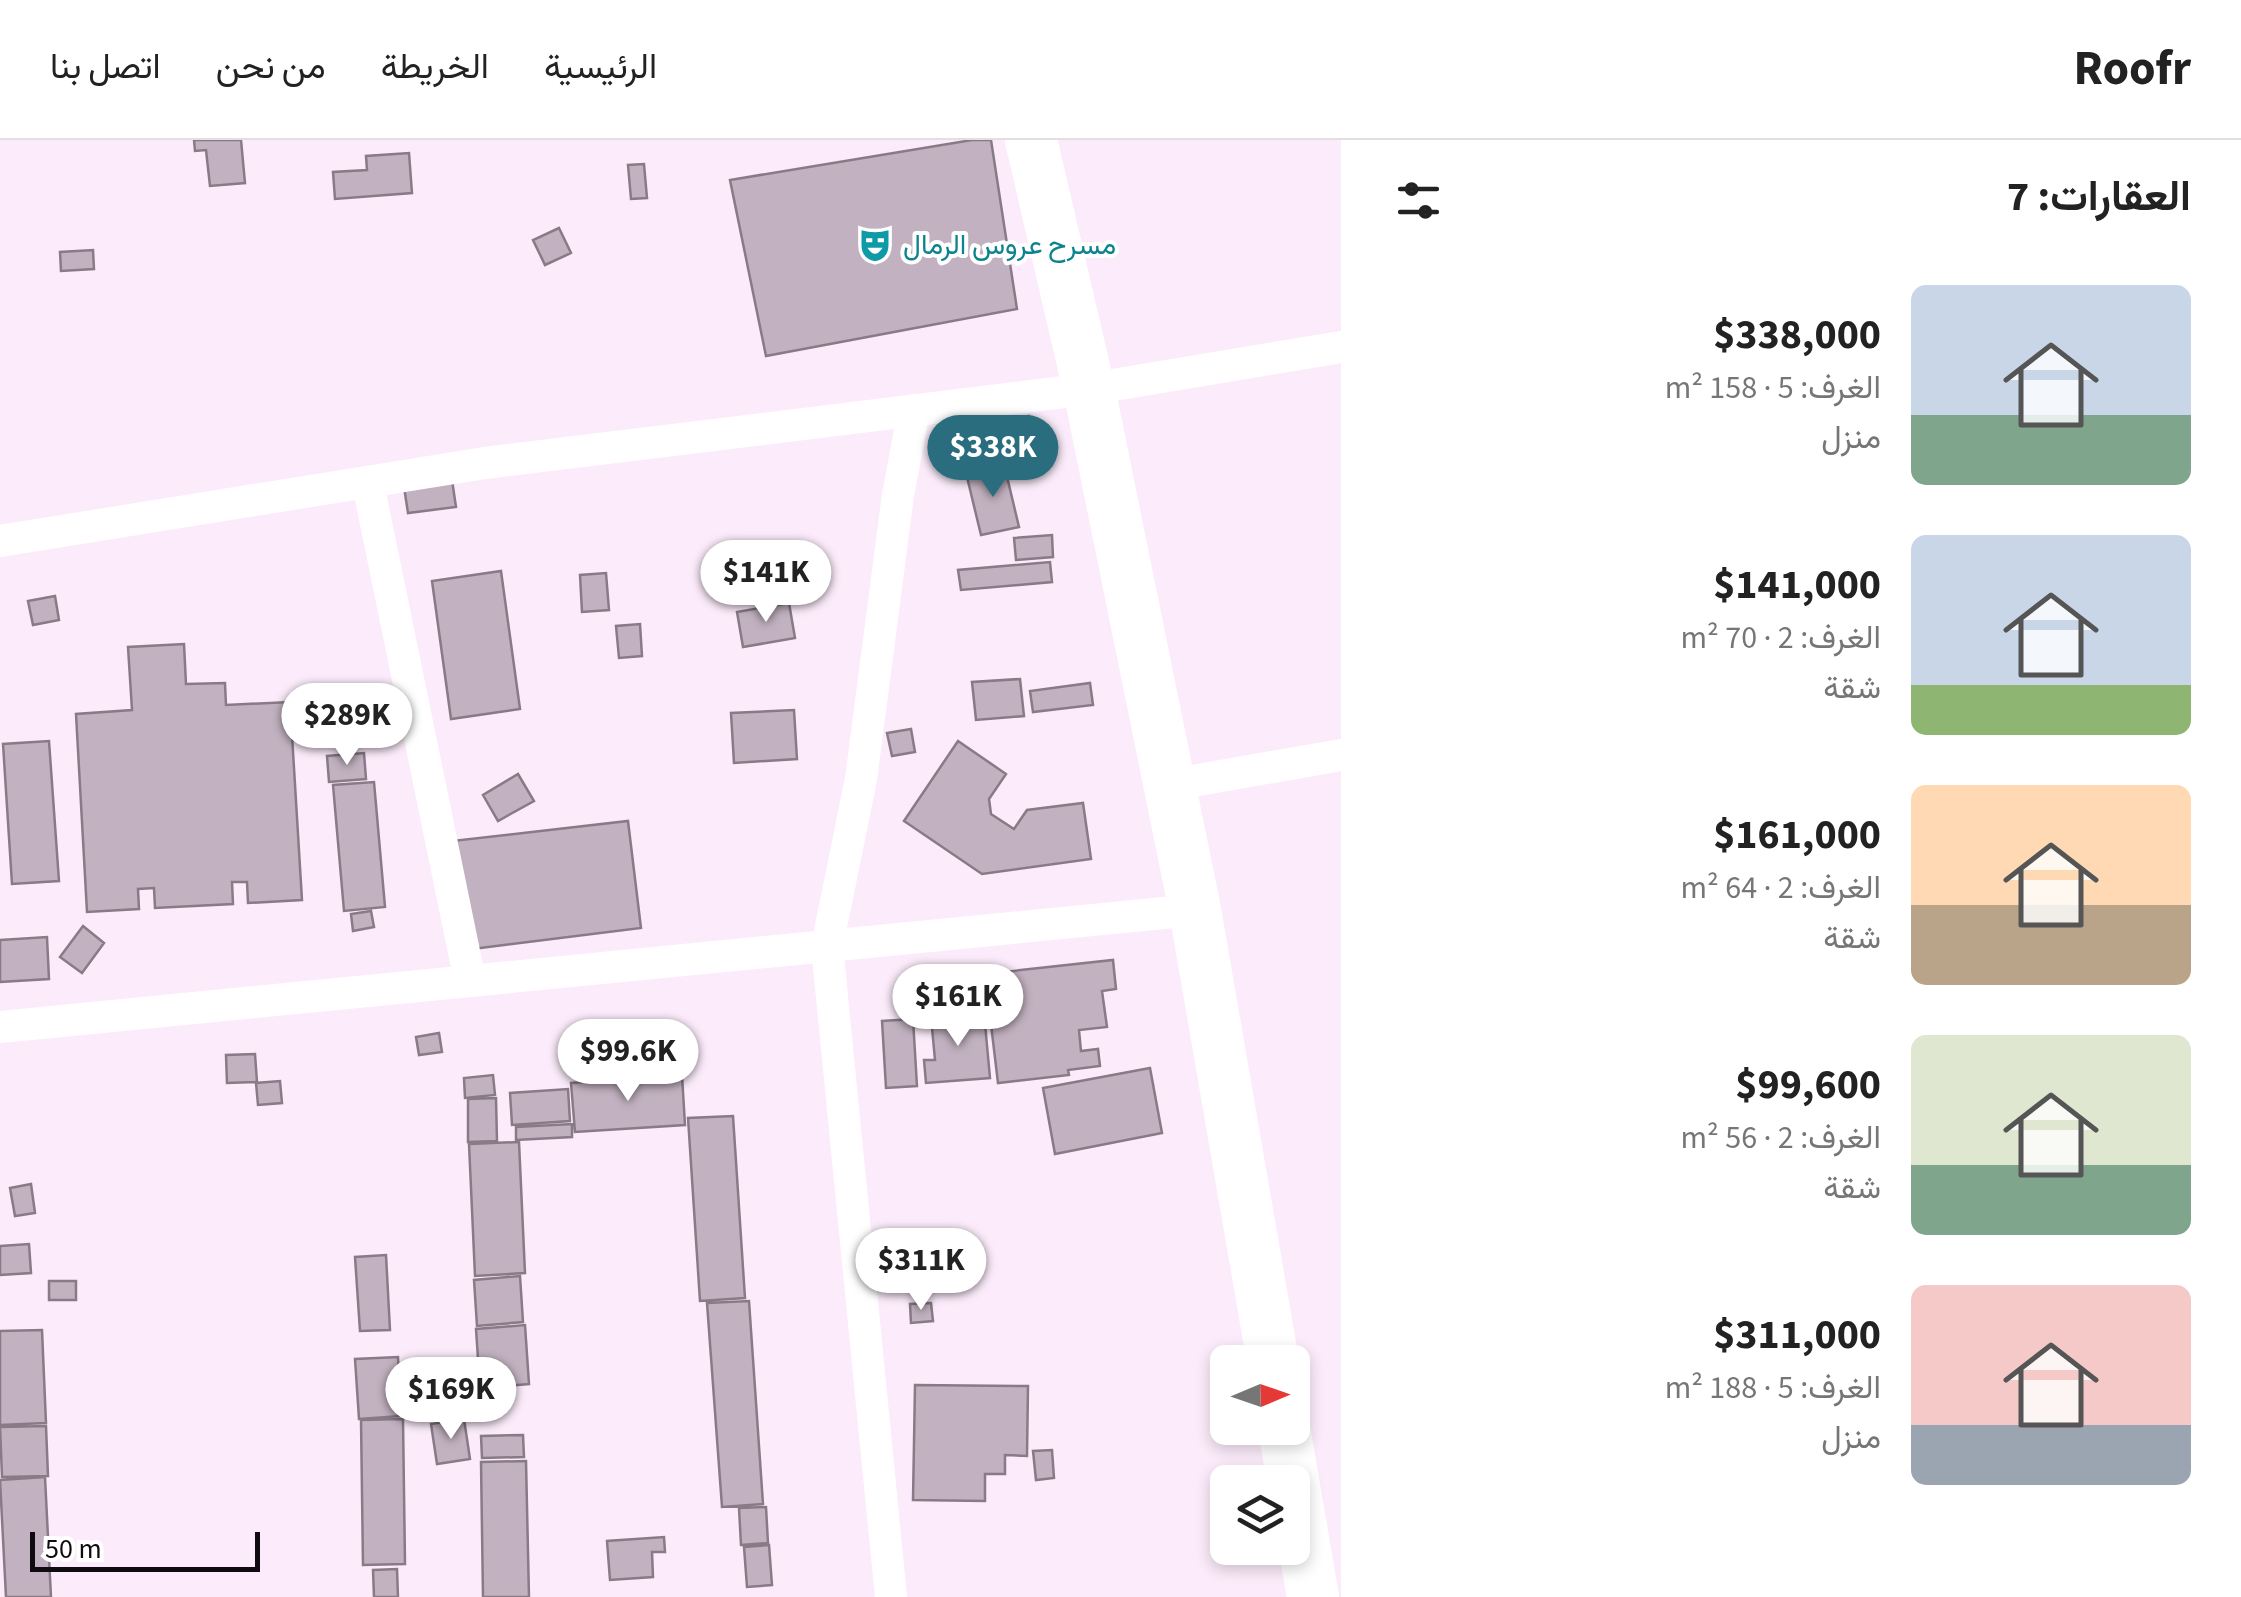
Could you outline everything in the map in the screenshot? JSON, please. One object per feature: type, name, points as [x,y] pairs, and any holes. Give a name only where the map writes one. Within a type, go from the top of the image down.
[{"type":"main road","points":[[1031,140],[1088,390],[1195,910],[1270,1345]]},
{"type":"main road","points":[[1287,1445],[1313,1597]]},
{"type":"street","points":[[0,541],[485,463],[1088,390],[1341,347]]},
{"type":"street","points":[[890,1597],[827,946],[861,779],[898,495],[914,410]]},
{"type":"street","points":[[368,484],[470,981]]},
{"type":"street","points":[[1170,785],[1341,755]]},
{"type":"street","points":[[0,1027],[1195,910]]},
{"type":"building","points":[[194,140],[241,140],[245,183],[210,186],[206,150],[195,151]]},
{"type":"building","name":"مسرح عروس الرمال","points":[[991,140],[1017,309],[766,356],[730,180]]},
{"type":"building","points":[[409,153],[412,193],[335,199],[333,172],[367,170],[366,156]]},
{"type":"building","points":[[644,164],[647,198],[631,199],[628,165]]},
{"type":"building","points":[[559,228],[571,253],[545,265],[533,240]]},
{"type":"building","points":[[93,250],[94,269],[61,271],[60,252]]},
{"type":"building","points":[[1029,416],[1032,446],[1005,450],[1002,419]]},
{"type":"building","points":[[1004,464],[1019,527],[981,535],[966,473]]},
{"type":"building","points":[[452,480],[456,507],[408,513],[404,487]]},
{"type":"building","points":[[1052,535],[1053,557],[1016,560],[1014,538]]},
{"type":"building","points":[[1050,562],[1052,582],[961,590],[958,570]]},
{"type":"building","points":[[501,571],[520,709],[451,719],[432,581]]},
{"type":"building","points":[[606,573],[609,610],[582,612],[580,575]]},
{"type":"building","points":[[55,596],[59,620],[33,625],[28,601]]},
{"type":"building","points":[[789,603],[795,638],[743,647],[737,612]]},
{"type":"building","points":[[640,624],[642,656],[619,658],[616,626]]},
{"type":"building","points":[[184,644],[186,684],[225,683],[226,705],[290,702],[302,900],[248,903],[247,882],[232,882],[233,904],[155,908],[154,888],[138,889],[139,909],[87,912],[76,714],[132,710],[128,647]]},
{"type":"building","points":[[1020,679],[1024,716],[976,720],[972,682]]},
{"type":"building","points":[[1090,683],[1093,705],[1033,712],[1030,691]]},
{"type":"building","points":[[794,710],[797,759],[734,763],[731,713]]},
{"type":"building","points":[[911,729],[915,752],[892,756],[887,733]]},
{"type":"building","points":[[49,741],[59,881],[12,884],[3,744]]},
{"type":"building","points":[[958,741],[1006,774],[989,799],[991,814],[1014,829],[1027,810],[1083,803],[1091,859],[982,874],[904,821]]},
{"type":"building","points":[[364,753],[366,779],[329,782],[327,756]]},
{"type":"building","points":[[518,774],[534,801],[498,821],[483,795]]},
{"type":"building","points":[[374,782],[385,907],[344,911],[333,785]]},
{"type":"building","points":[[628,821],[641,928],[464,950],[452,841]]},
{"type":"building","points":[[371,911],[374,927],[353,931],[351,914]]},
{"type":"building","points":[[83,926],[104,943],[82,973],[60,957]]},
{"type":"building","points":[[47,937],[49,979],[0,982],[0,940]]},
{"type":"building","points":[[1113,960],[1116,989],[1102,991],[1107,1027],[1079,1030],[1081,1051],[1098,1049],[1100,1066],[1068,1070],[1069,1075],[998,1083],[985,974]]},
{"type":"building","points":[[984,1013],[990,1078],[926,1083],[924,1060],[935,1060],[931,1017]]},
{"type":"building","points":[[913,1019],[917,1086],[886,1088],[882,1021]]},
{"type":"building","points":[[439,1033],[442,1052],[419,1055],[416,1037]]},
{"type":"building","points":[[255,1054],[257,1082],[227,1083],[226,1055]]},
{"type":"building","points":[[1150,1068],[1162,1133],[1055,1154],[1043,1088]]},
{"type":"building","points":[[493,1075],[495,1095],[465,1098],[464,1078]]},
{"type":"building","points":[[682,1075],[685,1125],[575,1132],[571,1083]]},
{"type":"building","points":[[280,1081],[282,1103],[258,1105],[256,1083]]},
{"type":"building","points":[[568,1089],[570,1121],[512,1125],[510,1093]]},
{"type":"building","points":[[496,1098],[497,1141],[468,1142],[468,1099]]},
{"type":"building","points":[[733,1116],[745,1298],[700,1301],[688,1118]]},
{"type":"building","points":[[572,1124],[572,1137],[516,1140],[516,1127]]},
{"type":"building","points":[[519,1142],[525,1273],[475,1276],[469,1144]]},
{"type":"building","points":[[31,1184],[35,1213],[15,1216],[10,1188]]},
{"type":"building","points":[[29,1244],[31,1273],[0,1275],[0,1246]]},
{"type":"building","points":[[386,1255],[390,1330],[360,1331],[355,1257]]},
{"type":"building","points":[[520,1276],[523,1322],[477,1326],[474,1280]]},
{"type":"building","points":[[49,1281],[76,1281],[76,1300],[49,1300]]},
{"type":"building","points":[[749,1301],[763,1504],[722,1507],[707,1303]]},
{"type":"building","points":[[931,1303],[933,1321],[911,1323],[910,1304]]},
{"type":"building","points":[[525,1325],[529,1384],[480,1388],[476,1329]]},
{"type":"building","points":[[42,1330],[46,1423],[0,1425],[0,1331]]},
{"type":"building","points":[[398,1357],[401,1416],[359,1419],[355,1359]]},
{"type":"building","points":[[915,1385],[1028,1386],[1027,1456],[1005,1455],[1005,1474],[985,1474],[985,1501],[913,1500]]},
{"type":"building","points":[[403,1419],[405,1564],[363,1565],[361,1420]]},
{"type":"building","points":[[464,1419],[470,1459],[437,1464],[431,1424]]},
{"type":"building","points":[[46,1426],[48,1476],[2,1477],[0,1427]]},
{"type":"building","points":[[523,1435],[524,1457],[482,1458],[481,1436]]},
{"type":"building","points":[[1052,1450],[1054,1478],[1036,1480],[1033,1451]]},
{"type":"building","points":[[526,1461],[529,1597],[483,1597],[481,1462]]},
{"type":"building","points":[[45,1477],[51,1597],[6,1597],[0,1480]]},
{"type":"building","points":[[766,1507],[768,1543],[741,1545],[739,1508]]},
{"type":"building","points":[[664,1537],[665,1552],[652,1552],[653,1577],[610,1580],[607,1541]]},
{"type":"building","points":[[769,1545],[772,1585],[747,1587],[744,1547]]},
{"type":"building","points":[[397,1569],[398,1597],[374,1597],[373,1570]]},
{"type":"place","name":"مسرح عروس الرمال","points":[[875,245]]}]
